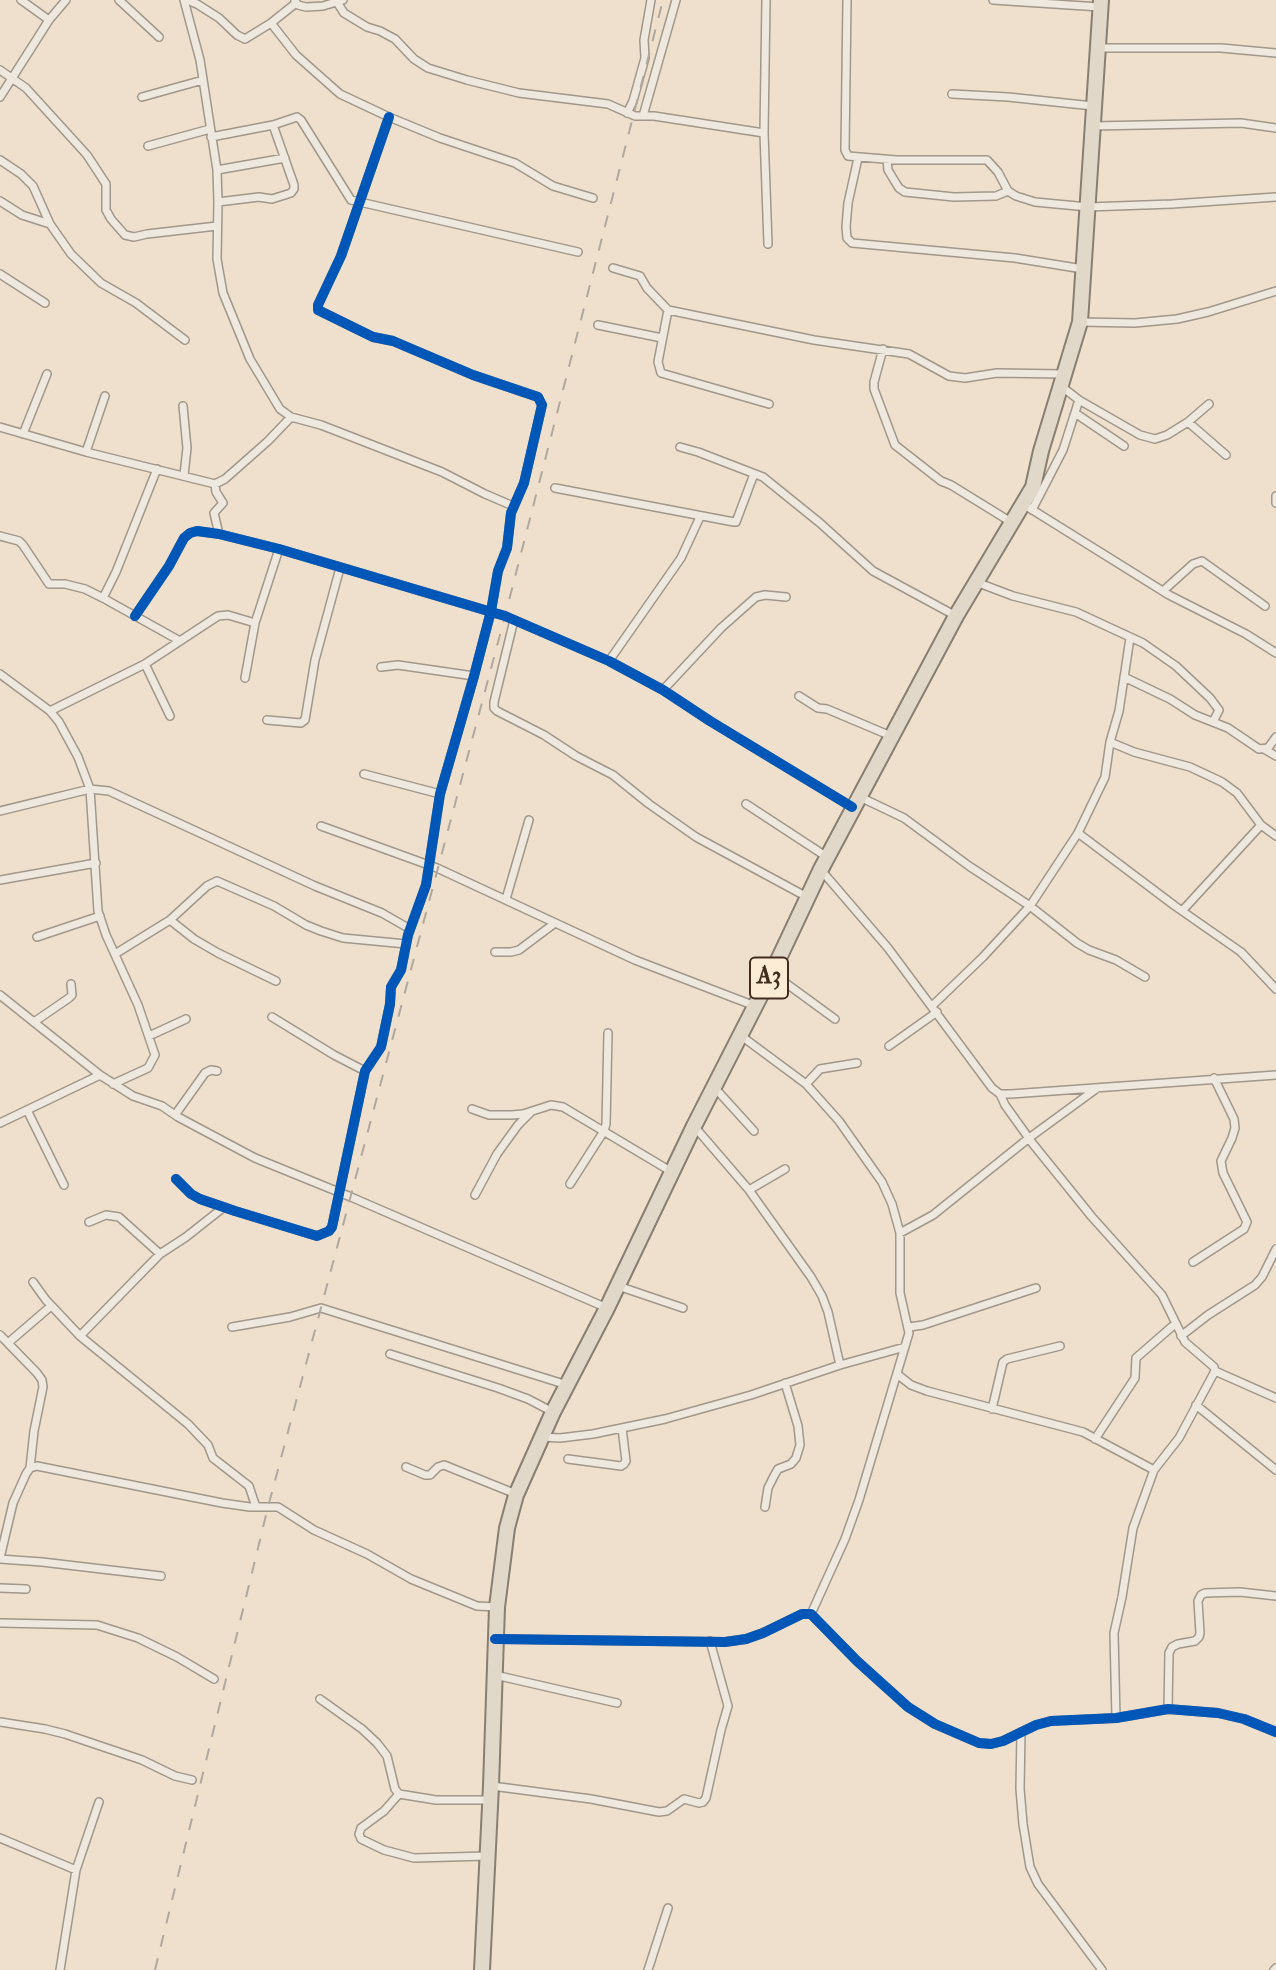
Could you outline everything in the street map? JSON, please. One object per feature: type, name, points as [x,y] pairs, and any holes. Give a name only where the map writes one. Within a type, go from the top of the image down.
[{"type":"highway","name":"A3","points":[[481,1970],[497,1607],[507,1528],[516,1494],[553,1412],[618,1286],[694,1126],[855,802],[956,616],[1012,523],[1027,507],[1080,322],[1100,4]]},
{"type":"street","points":[[21,0],[49,20]]},
{"type":"street","points":[[0,97],[49,20],[66,0]]},
{"type":"street","points":[[119,0],[159,37]]},
{"type":"street","points":[[185,0],[219,18],[240,38],[248,37],[271,23],[296,2],[301,7],[306,7],[340,1],[344,13],[395,39],[414,59],[428,68],[519,93],[608,104],[627,113],[643,116],[764,133]]},
{"type":"street","points":[[185,0],[200,60],[217,170],[217,259],[223,293],[250,359],[281,409],[291,417],[321,425],[442,472],[513,506]]},
{"type":"street","points":[[627,113],[645,58],[644,40],[651,0]]},
{"type":"street","points":[[643,116],[676,0]]},
{"type":"street","points":[[766,0],[764,133],[768,244]]},
{"type":"street","points":[[847,0],[845,150],[848,156],[887,160],[987,160],[1008,191],[1035,202],[1088,207],[1276,197]]},
{"type":"street","points":[[993,0],[1100,4]]},
{"type":"street","points":[[271,23],[296,55],[340,94],[440,138],[515,163],[553,186],[593,198]]},
{"type":"street","points":[[1099,48],[1221,48],[1276,53]]},
{"type":"street","points":[[0,69],[26,88],[87,155],[106,184],[106,210],[125,235],[134,237],[217,226]]},
{"type":"street","points":[[142,97],[203,80]]},
{"type":"street","points":[[952,94],[1094,106]]},
{"type":"street","points":[[148,146],[210,133],[273,125],[299,117],[348,197],[359,203],[578,252]]},
{"type":"street","points":[[176,1178],[191,1194],[224,1207],[317,1236],[332,1227],[365,1071],[376,1056],[385,1034],[391,988],[401,970],[405,944],[426,885],[440,794],[474,676],[498,571],[507,548],[513,506],[524,483],[542,405],[540,398],[473,375],[393,341],[373,337],[318,310],[318,304],[341,256],[389,117]]},
{"type":"street","points":[[1093,126],[1241,123],[1276,128]]},
{"type":"street","points":[[218,202],[259,197],[272,199],[291,193],[294,189],[273,125]]},
{"type":"street","points":[[217,170],[285,158]]},
{"type":"street","points":[[859,158],[846,227],[847,238],[852,243],[1015,258],[1084,269]]},
{"type":"street","points":[[0,160],[33,186],[50,224],[71,254],[101,283],[136,303],[185,340]]},
{"type":"street","points":[[887,160],[888,170],[905,192],[954,197],[996,196],[1008,191]]},
{"type":"street","points":[[0,201],[22,215],[50,224]]},
{"type":"street","points":[[613,268],[640,276],[668,310],[814,340],[909,354],[949,376],[997,373],[1062,380],[1080,400],[1140,435],[1155,439],[1188,422],[1209,404]]},
{"type":"street","points":[[0,274],[45,303]]},
{"type":"street","points":[[1080,322],[1135,323],[1177,318],[1276,292]]},
{"type":"street","points":[[668,310],[658,367],[663,375],[769,404]]},
{"type":"street","points":[[598,325],[662,338]]},
{"type":"street","points":[[883,349],[874,388],[895,444],[941,481],[1012,523]]},
{"type":"street","points":[[23,434],[47,374]]},
{"type":"street","points":[[86,452],[105,396]]},
{"type":"street","points":[[1080,400],[1063,450],[1027,507],[1163,591],[1246,634],[1276,653]]},
{"type":"street","points":[[183,406],[187,448],[184,475]]},
{"type":"street","points":[[1075,412],[1124,446]]},
{"type":"street","points":[[0,427],[86,452],[215,484],[225,479],[291,417]]},
{"type":"street","points":[[1188,422],[1226,455]]},
{"type":"street","points":[[680,447],[768,481],[873,570],[956,616]]},
{"type":"street","points":[[103,598],[157,469]]},
{"type":"street","points":[[555,488],[736,522],[754,474]]},
{"type":"street","points":[[215,484],[216,492],[223,503],[214,513],[219,534]]},
{"type":"street","points":[[1276,496],[1276,503]]},
{"type":"street","points":[[609,661],[681,558],[700,517]]},
{"type":"street","points":[[135,616],[169,566],[184,538],[197,531],[279,549],[491,611],[609,661],[855,802],[904,818],[969,866],[1030,906],[1077,943],[1116,960],[1145,977]]},
{"type":"street","points":[[0,536],[19,541],[49,584],[73,585],[85,589],[180,641]]},
{"type":"street","points":[[245,678],[256,623],[279,549]]},
{"type":"street","points":[[1163,591],[1193,564],[1202,561],[1265,606]]},
{"type":"street","points":[[267,720],[301,723],[305,720],[315,660],[340,568]]},
{"type":"street","points":[[976,582],[1004,594],[1076,612],[1143,643],[1176,666],[1210,698],[1219,710],[1213,722]]},
{"type":"street","points":[[663,690],[721,628],[753,599],[765,595],[786,597]]},
{"type":"street","points":[[50,711],[145,664],[223,614],[256,623]]},
{"type":"street","points":[[514,620],[496,689],[494,708],[497,711],[613,775],[696,837],[807,897]]},
{"type":"street","points":[[888,1046],[934,1009],[1030,906],[1078,833],[1103,783],[1119,711],[1130,638]]},
{"type":"street","points":[[145,664],[170,716]]},
{"type":"street","points":[[381,667],[398,665],[474,676]]},
{"type":"street","points":[[0,674],[50,711],[59,722],[78,757],[90,789],[100,916],[155,1055],[148,1068],[113,1084]]},
{"type":"street","points":[[1124,677],[1276,756]]},
{"type":"street","points":[[799,696],[818,708],[832,711],[891,736]]},
{"type":"street","points":[[1264,749],[1268,748],[1276,737]]},
{"type":"street","points":[[1110,742],[1190,767],[1222,782],[1237,793],[1261,825],[1276,836]]},
{"type":"street","points":[[364,774],[440,794]]},
{"type":"street","points":[[0,811],[90,789],[109,791],[315,886],[382,913],[410,929]]},
{"type":"street","points":[[746,804],[824,863],[992,1088],[1000,1094],[1029,1138],[1092,1217],[1161,1295],[1185,1342],[1216,1371],[1276,1398]]},
{"type":"street","points":[[506,899],[528,820]]},
{"type":"street","points":[[1182,911],[1261,825]]},
{"type":"street","points":[[321,826],[429,865],[635,960],[755,1006]]},
{"type":"street","points":[[1078,833],[1241,952],[1276,989]]},
{"type":"street","points":[[0,880],[96,863]]},
{"type":"street","points":[[115,954],[170,920],[213,881],[274,906],[321,931],[343,937],[405,944]]},
{"type":"street","points":[[37,937],[100,916]]},
{"type":"street","points":[[170,920],[218,953],[276,981]]},
{"type":"street","points":[[495,953],[519,950],[555,923]]},
{"type":"street","points":[[772,972],[835,1019]]},
{"type":"street","points":[[1270,982],[1276,974]]},
{"type":"street","points":[[34,1022],[72,995],[71,984]]},
{"type":"street","points":[[0,995],[100,1075],[133,1096],[162,1106],[255,1158],[607,1308]]},
{"type":"street","points":[[272,1017],[365,1071]]},
{"type":"street","points":[[149,1036],[186,1019]]},
{"type":"street","points":[[570,1184],[604,1131],[607,1109],[608,1033]]},
{"type":"street","points":[[740,1035],[806,1084],[839,1121],[882,1182],[892,1204],[900,1233],[900,1293],[909,1327],[905,1348],[859,1500],[811,1614]]},
{"type":"street","points":[[806,1084],[820,1069],[857,1063]]},
{"type":"street","points":[[175,1115],[205,1073],[217,1071]]},
{"type":"street","points":[[0,1123],[100,1075]]},
{"type":"street","points":[[1000,1094],[1276,1075]]},
{"type":"street","points":[[1193,1262],[1244,1229],[1247,1222],[1223,1173],[1221,1161],[1236,1128],[1214,1078]]},
{"type":"street","points":[[714,1086],[754,1131]]},
{"type":"street","points":[[900,1233],[933,1215],[1098,1087]]},
{"type":"street","points":[[472,1109],[489,1115],[512,1115],[551,1105],[563,1107],[673,1172]]},
{"type":"street","points":[[27,1110],[64,1185]]},
{"type":"street","points":[[475,1195],[497,1154],[531,1112]]},
{"type":"street","points":[[694,1126],[749,1190],[811,1277],[828,1312],[840,1365]]},
{"type":"street","points":[[749,1190],[785,1169]]},
{"type":"street","points":[[80,1336],[160,1254],[224,1207]]},
{"type":"street","points":[[89,1222],[106,1214],[119,1217],[160,1254]]},
{"type":"street","points":[[1181,1335],[1255,1285],[1276,1249]]},
{"type":"street","points":[[33,1282],[51,1306],[80,1336],[188,1424],[206,1443],[213,1458],[249,1486],[256,1507]]},
{"type":"street","points":[[618,1286],[683,1308]]},
{"type":"street","points":[[909,1327],[923,1325],[1036,1288]]},
{"type":"street","points":[[8,1343],[51,1306]]},
{"type":"street","points":[[232,1327],[290,1317],[321,1308],[567,1385]]},
{"type":"street","points":[[1095,1439],[1135,1378],[1136,1358],[1175,1324]]},
{"type":"street","points":[[0,1335],[37,1373],[43,1387],[30,1468],[13,1503],[0,1558],[161,1576]]},
{"type":"street","points":[[992,1409],[1003,1362],[1060,1346]]},
{"type":"street","points":[[542,1437],[560,1438],[622,1428],[699,1410],[840,1365],[905,1348]]},
{"type":"street","points":[[390,1354],[498,1388],[553,1412]]},
{"type":"street","points":[[1116,1718],[1114,1633],[1133,1528],[1154,1470],[1180,1438],[1216,1371]]},
{"type":"street","points":[[897,1374],[911,1385],[927,1391],[1073,1429],[1154,1470]]},
{"type":"street","points":[[765,1507],[768,1488],[774,1476],[778,1469],[791,1464],[800,1445],[798,1426],[785,1383]]},
{"type":"street","points":[[1196,1405],[1276,1470]]},
{"type":"street","points":[[568,1459],[621,1466],[626,1461],[622,1428]]},
{"type":"street","points":[[406,1467],[430,1475],[438,1466],[444,1465],[516,1494]]},
{"type":"street","points":[[30,1468],[37,1466],[222,1503],[278,1507],[314,1530],[367,1554],[411,1579],[477,1606],[497,1607]]},
{"type":"street","points":[[0,1588],[26,1590]]},
{"type":"street","points":[[1168,1709],[1169,1653],[1172,1647],[1195,1641],[1199,1637],[1198,1601],[1201,1595],[1240,1592],[1276,1596]]},
{"type":"street","points":[[495,1639],[710,1642],[746,1639],[802,1614],[811,1614],[908,1707],[935,1724],[979,1743],[1003,1741],[1051,1721],[1116,1718],[1168,1709],[1218,1713],[1244,1719],[1276,1732]]},
{"type":"street","points":[[0,1623],[97,1625],[138,1638],[214,1679]]},
{"type":"street","points":[[398,1794],[436,1800],[490,1793],[591,1799],[659,1812],[667,1811],[684,1799],[704,1802],[728,1706],[710,1642]]},
{"type":"street","points":[[494,1675],[617,1703]]},
{"type":"street","points":[[320,1699],[377,1743],[387,1756],[398,1794]]},
{"type":"street","points":[[0,1722],[65,1734],[192,1780]]},
{"type":"street","points":[[1021,1732],[1020,1789],[1030,1867],[1038,1884],[1102,1970]]},
{"type":"street","points":[[398,1794],[384,1811],[361,1828],[361,1839],[384,1850],[414,1858],[486,1856]]},
{"type":"street","points":[[60,1970],[76,1870],[99,1802]]},
{"type":"street","points":[[0,1838],[76,1870]]},
{"type":"street","points":[[648,1970],[668,1908]]},
{"type":"railway","points":[[155,1970],[268,1507],[505,616],[663,0]]},
{"type":"cycle path","points":[[176,1179],[200,1199],[235,1211],[317,1236],[332,1227],[365,1071],[381,1047],[391,987],[401,970],[408,935],[426,885],[440,794],[474,676],[498,571],[507,548],[511,513],[524,483],[542,405],[538,397],[473,375],[393,341],[373,337],[318,310],[341,256],[389,117]]},
{"type":"cycle path","points":[[135,616],[169,566],[184,538],[190,533],[197,531],[219,534],[279,549],[505,616],[609,661],[663,690],[852,807]]},
{"type":"cycle path","points":[[495,1639],[725,1642],[746,1639],[802,1614],[811,1614],[908,1707],[935,1724],[979,1743],[1003,1741],[1051,1721],[1116,1718],[1168,1709],[1218,1713],[1244,1719],[1276,1732]]}]
